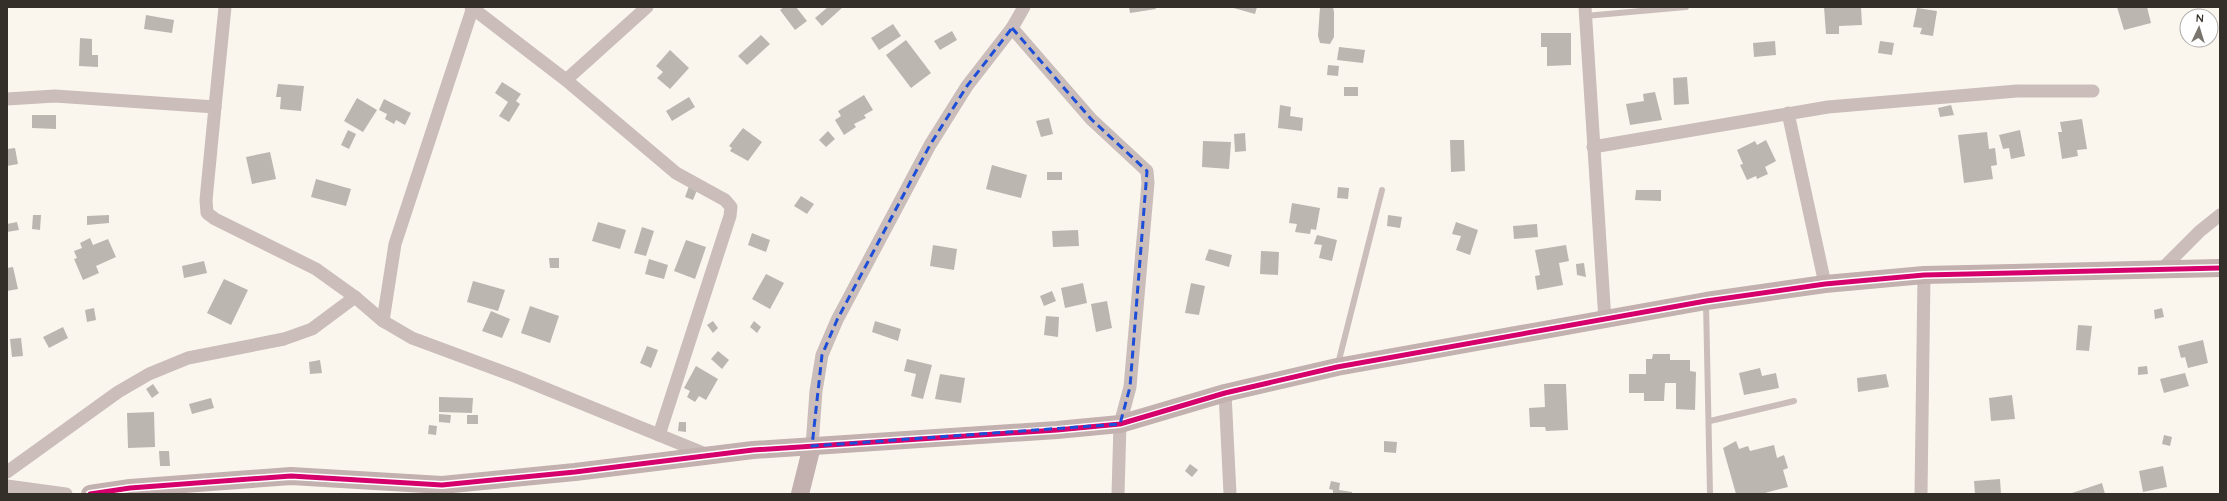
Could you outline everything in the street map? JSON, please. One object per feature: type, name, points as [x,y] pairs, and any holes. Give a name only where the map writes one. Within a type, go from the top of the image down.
[{"type":"street","points":[[225,7],[206,200],[207,213],[215,219],[316,269],[355,297],[383,321],[412,338],[517,377],[708,456]]},
{"type":"street","points":[[383,321],[395,244],[472,7],[566,80],[676,173],[725,200],[731,207],[730,216],[659,435]]},
{"type":"street","points":[[566,80],[647,7]]},
{"type":"street","points":[[800,494],[812,446],[816,391],[822,355],[837,320],[878,240],[930,145],[968,86],[1012,28],[1024,7]]},
{"type":"street","points":[[1585,12],[1605,321]]},
{"type":"street","points":[[1012,28],[1091,119],[1147,171],[1148,183],[1130,387],[1120,424],[1118,494]]},
{"type":"street","points":[[1593,147],[1729,125],[1788,113],[1863,104],[2017,91],[2093,91]]},
{"type":"street","points":[[7,100],[55,96],[215,107]]},
{"type":"street","points":[[1788,113],[1825,284]]},
{"type":"street","points":[[2162,269],[2200,231],[2220,215]]},
{"type":"street","points":[[90,494],[292,476],[437,489],[753,450],[1057,430],[1120,424],[1225,393],[1337,367],[1605,321],[1706,301],[1825,284],[1924,275],[2220,268]]},
{"type":"street","points":[[1921,494],[1924,275]]},
{"type":"street","points":[[7,472],[118,392],[150,374],[188,358],[284,339],[312,329],[355,297]]},
{"type":"street","points":[[1225,393],[1230,494]]},
{"type":"street","points":[[7,486],[66,494]]},
{"type":"lane","points":[[1585,12],[1686,7]]},
{"type":"lane","points":[[1337,367],[1382,190]]},
{"type":"lane","points":[[1706,301],[1710,421],[1710,494]]},
{"type":"lane","points":[[1710,421],[1794,401]]},
{"type":"highlighted area","points":[[1012,28],[1091,119],[1147,171],[1130,387],[1120,424],[812,446],[822,355],[837,320],[930,145],[967,86]]},
{"type":"building","points":[[784,7],[796,7],[807,21],[795,30],[780,10]]},
{"type":"building","points":[[828,7],[843,7],[822,26],[815,18]]},
{"type":"building","points":[[1129,7],[1155,7],[1156,9],[1130,13]]},
{"type":"building","points":[[1230,7],[1257,7],[1255,14]]},
{"type":"building","points":[[1320,7],[1333,7],[1334,37],[1330,44],[1320,43],[1318,36]]},
{"type":"building","points":[[1824,7],[1861,7],[1862,25],[1839,26],[1839,34],[1826,34]]},
{"type":"building","points":[[2117,7],[2147,7],[2151,23],[2124,30]]},
{"type":"building","points":[[1917,8],[1937,11],[1933,36],[1920,34],[1922,28],[1913,27]]},
{"type":"building","points":[[146,15],[174,20],[172,33],[144,29]]},
{"type":"building","points":[[893,24],[901,36],[879,50],[871,38]]},
{"type":"building","points":[[952,31],[957,40],[940,50],[934,41]]},
{"type":"building","points":[[1541,33],[1571,33],[1571,65],[1547,66],[1547,47],[1541,47]]},
{"type":"building","points":[[761,35],[770,44],[747,65],[738,56]]},
{"type":"building","points":[[80,38],[92,39],[92,55],[98,55],[98,67],[79,66]]},
{"type":"building","points":[[906,40],[931,73],[911,88],[886,55]]},
{"type":"building","points":[[1775,41],[1776,55],[1754,57],[1753,43]]},
{"type":"building","points":[[1880,41],[1894,43],[1892,55],[1878,53]]},
{"type":"building","points":[[1339,47],[1365,50],[1363,63],[1337,60]]},
{"type":"building","points":[[670,50],[689,68],[670,89],[657,78],[663,72],[656,66]]},
{"type":"building","points":[[1328,65],[1339,66],[1338,76],[1327,75]]},
{"type":"building","points":[[1687,77],[1689,104],[1674,105],[1673,78]]},
{"type":"building","points":[[502,82],[521,94],[516,101],[520,104],[509,122],[499,116],[508,102],[495,93]]},
{"type":"building","points":[[278,84],[304,86],[301,111],[280,109],[281,97],[276,97]]},
{"type":"building","points":[[1344,87],[1358,87],[1358,96],[1344,96]]},
{"type":"building","points":[[1655,92],[1662,120],[1630,125],[1626,104],[1644,101],[1643,94]]},
{"type":"building","points":[[864,95],[873,110],[864,115],[866,118],[854,124],[856,127],[844,135],[835,120],[841,116],[838,111]]},
{"type":"building","points":[[689,97],[695,107],[672,121],[666,111]]},
{"type":"building","points":[[357,98],[377,110],[363,132],[344,121]]},
{"type":"building","points":[[384,99],[411,113],[405,125],[396,120],[394,124],[385,119],[387,114],[379,110]]},
{"type":"building","points":[[1280,105],[1291,107],[1290,116],[1303,118],[1302,131],[1278,128]]},
{"type":"building","points":[[1951,105],[1954,115],[1940,117],[1938,108]]},
{"type":"building","points":[[32,115],[56,115],[56,129],[32,128]]},
{"type":"building","points":[[1049,118],[1053,134],[1041,137],[1036,121]]},
{"type":"building","points":[[2082,119],[2087,149],[2077,150],[2078,156],[2062,159],[2058,132],[2062,132],[2060,122]]},
{"type":"building","points":[[743,128],[762,142],[748,161],[730,151],[732,148],[729,146]]},
{"type":"building","points":[[348,130],[356,134],[349,149],[341,145]]},
{"type":"building","points":[[2020,130],[2025,156],[2011,159],[2009,148],[2003,149],[1999,135]]},
{"type":"building","points":[[828,131],[835,139],[826,147],[819,140]]},
{"type":"building","points":[[1987,132],[1989,149],[1995,148],[1997,165],[1991,166],[1993,179],[1964,183],[1958,135]]},
{"type":"building","points":[[1245,133],[1246,151],[1235,152],[1234,134]]},
{"type":"building","points":[[1450,140],[1464,140],[1465,171],[1451,172]]},
{"type":"building","points":[[1766,140],[1776,161],[1765,167],[1768,174],[1757,179],[1756,176],[1747,180],[1740,165],[1743,164],[1737,150],[1755,141],[1757,145]]},
{"type":"building","points":[[1203,141],[1231,142],[1229,169],[1202,167]]},
{"type":"building","points":[[15,148],[18,164],[7,166],[7,149]]},
{"type":"building","points":[[270,152],[276,179],[252,184],[246,157]]},
{"type":"building","points":[[992,165],[1027,175],[1021,198],[986,189]]},
{"type":"building","points":[[1047,172],[1062,172],[1062,180],[1047,180]]},
{"type":"building","points":[[316,179],[351,189],[346,206],[311,197]]},
{"type":"building","points":[[689,186],[697,190],[693,200],[685,197]]},
{"type":"building","points":[[1338,187],[1349,188],[1348,199],[1337,198]]},
{"type":"building","points":[[1636,190],[1661,190],[1661,201],[1635,200]]},
{"type":"building","points":[[801,196],[814,204],[807,214],[794,206]]},
{"type":"building","points":[[1292,203],[1320,208],[1316,230],[1311,229],[1310,234],[1295,232],[1297,224],[1289,223]]},
{"type":"building","points":[[33,215],[41,215],[40,230],[32,229]]},
{"type":"building","points":[[109,215],[109,223],[87,225],[87,216]]},
{"type":"building","points":[[1388,215],[1402,217],[1400,228],[1387,226]]},
{"type":"building","points":[[17,222],[19,230],[7,232],[7,224]]},
{"type":"building","points":[[598,222],[626,230],[620,249],[592,241]]},
{"type":"building","points":[[1456,222],[1478,230],[1470,255],[1456,250],[1461,236],[1452,234]]},
{"type":"building","points":[[1537,224],[1538,237],[1514,239],[1513,226]]},
{"type":"building","points":[[642,227],[654,231],[646,256],[634,253]]},
{"type":"building","points":[[1078,230],[1079,246],[1053,247],[1052,231]]},
{"type":"building","points":[[752,233],[770,240],[766,252],[748,245]]},
{"type":"building","points":[[1317,235],[1337,240],[1332,261],[1319,258],[1322,245],[1314,244]]},
{"type":"building","points":[[90,238],[93,245],[108,239],[116,257],[96,266],[99,273],[83,280],[74,259],[77,258],[74,251],[82,248],[80,243]]},
{"type":"building","points":[[686,240],[706,247],[695,279],[674,271]]},
{"type":"building","points":[[933,245],[957,249],[954,270],[930,266]]},
{"type":"building","points":[[1566,245],[1569,261],[1559,263],[1563,285],[1537,290],[1535,276],[1540,275],[1535,250]]},
{"type":"building","points":[[1209,249],[1232,255],[1229,267],[1205,260]]},
{"type":"building","points":[[1261,251],[1279,252],[1278,275],[1260,274]]},
{"type":"building","points":[[549,258],[559,258],[559,268],[550,268]]},
{"type":"building","points":[[649,259],[668,265],[664,279],[645,274]]},
{"type":"building","points":[[204,261],[207,273],[184,278],[182,266]]},
{"type":"building","points":[[1584,263],[1586,277],[1577,275],[1576,264]]},
{"type":"building","points":[[13,267],[18,289],[7,291],[7,268]]},
{"type":"building","points":[[766,274],[784,283],[770,309],[752,299]]},
{"type":"building","points":[[224,279],[248,290],[231,325],[207,313]]},
{"type":"building","points":[[473,281],[505,290],[498,311],[467,302]]},
{"type":"building","points":[[1083,283],[1087,303],[1065,308],[1061,288]]},
{"type":"building","points":[[1191,283],[1205,286],[1199,315],[1185,313]]},
{"type":"building","points":[[1052,291],[1056,301],[1044,306],[1040,296]]},
{"type":"building","points":[[1107,301],[1112,328],[1096,332],[1091,304]]},
{"type":"building","points":[[530,306],[559,316],[550,343],[521,333]]},
{"type":"building","points":[[94,308],[96,320],[87,322],[85,310]]},
{"type":"building","points":[[2162,308],[2164,317],[2155,319],[2154,310]]},
{"type":"building","points":[[491,311],[510,319],[502,338],[482,331]]},
{"type":"building","points":[[1046,316],[1059,317],[1058,337],[1044,335]]},
{"type":"building","points":[[713,321],[718,328],[713,333],[707,325]]},
{"type":"building","points":[[754,321],[761,327],[757,333],[750,327]]},
{"type":"building","points":[[875,321],[901,329],[898,341],[872,332]]},
{"type":"building","points":[[2078,325],[2092,326],[2089,351],[2076,350]]},
{"type":"building","points":[[63,327],[68,338],[49,348],[43,337]]},
{"type":"building","points":[[21,338],[23,356],[12,357],[10,339]]},
{"type":"building","points":[[2203,340],[2208,363],[2188,368],[2185,357],[2181,358],[2178,346]]},
{"type":"building","points":[[647,346],[658,350],[651,368],[640,363]]},
{"type":"building","points":[[718,351],[729,360],[722,369],[711,359]]},
{"type":"building","points":[[1653,354],[1670,354],[1670,360],[1690,360],[1690,371],[1696,372],[1695,410],[1676,409],[1676,383],[1665,383],[1664,401],[1644,401],[1644,393],[1629,393],[1629,374],[1646,374],[1646,359],[1652,359]]},
{"type":"building","points":[[907,359],[932,365],[923,399],[911,396],[916,374],[904,371]]},
{"type":"building","points":[[320,360],[322,373],[310,374],[309,362]]},
{"type":"building","points":[[696,366],[718,379],[706,400],[699,396],[695,402],[687,397],[690,391],[684,388]]},
{"type":"building","points":[[2147,366],[2148,374],[2138,375],[2138,367]]},
{"type":"building","points":[[1760,368],[1762,376],[1776,373],[1779,388],[1744,395],[1739,373]]},
{"type":"building","points":[[2185,373],[2189,386],[2164,393],[2160,379]]},
{"type":"building","points":[[940,374],[965,378],[961,403],[935,399]]},
{"type":"building","points":[[1886,374],[1889,387],[1858,392],[1857,378]]},
{"type":"building","points":[[153,384],[159,393],[152,398],[146,389]]},
{"type":"building","points":[[1544,384],[1566,384],[1568,430],[1546,431],[1545,427],[1530,427],[1529,408],[1545,407]]},
{"type":"building","points":[[2012,395],[2015,419],[1991,421],[1989,398]]},
{"type":"building","points":[[439,397],[473,398],[472,413],[439,412]]},
{"type":"building","points":[[211,398],[214,408],[192,414],[189,404]]},
{"type":"building","points":[[154,412],[155,447],[128,448],[127,413]]},
{"type":"building","points":[[439,414],[451,415],[450,423],[439,422]]},
{"type":"building","points":[[467,415],[478,415],[478,424],[467,424]]},
{"type":"building","points":[[679,422],[686,422],[686,432],[678,431]]},
{"type":"building","points":[[429,425],[437,426],[436,435],[428,434]]},
{"type":"building","points":[[2164,435],[2172,437],[2170,446],[2162,444]]},
{"type":"building","points":[[1384,441],[1397,442],[1396,453],[1384,452]]},
{"type":"building","points":[[1736,441],[1739,449],[1748,446],[1750,451],[1774,445],[1777,458],[1784,455],[1788,468],[1783,470],[1788,487],[1761,494],[1736,494],[1723,448]]},
{"type":"building","points":[[159,451],[169,451],[170,466],[160,466]]},
{"type":"building","points":[[1190,464],[1198,470],[1192,477],[1185,471]]},
{"type":"building","points":[[2163,466],[2167,487],[2143,492],[2139,471]]},
{"type":"building","points":[[2000,479],[2001,494],[1975,494],[1974,481]]},
{"type":"building","points":[[1331,481],[1340,483],[1339,490],[1352,492],[1352,494],[1333,494],[1333,490],[1329,489]]},
{"type":"building","points":[[2102,483],[2105,494],[2069,494]]},
{"type":"cycle path","points":[[90,494],[130,488],[291,476],[442,485],[575,472],[753,450],[1057,430],[1120,424],[1225,393],[1337,367],[1706,301],[1825,284],[1924,275],[2220,268]]}]
